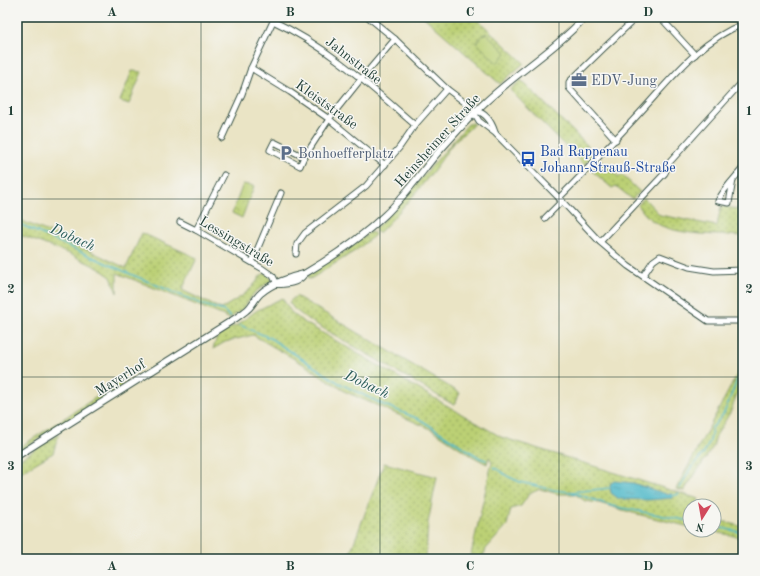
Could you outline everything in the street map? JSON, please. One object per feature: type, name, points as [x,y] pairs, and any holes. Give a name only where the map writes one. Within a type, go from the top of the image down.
[{"type":"street","points":[[368,17],[396,39],[447,90],[484,115],[492,125],[495,133]]},
{"type":"street","name":"Heinsheimer Straße","points":[[236,318],[248,308],[260,294],[277,284],[289,283],[302,277],[304,274],[332,258],[371,228],[411,187],[434,157],[476,111],[585,17]]},
{"type":"street","points":[[616,140],[569,88],[568,85],[605,46],[637,17]]},
{"type":"street","points":[[660,17],[695,55]]},
{"type":"street","points":[[222,138],[242,94],[251,68],[274,19]]},
{"type":"street","name":"Jahnstraße","points":[[274,19],[318,46],[361,79],[415,125]]},
{"type":"street","points":[[546,218],[560,200],[695,55],[717,38],[743,24]]},
{"type":"street","points":[[304,157],[274,142],[270,150],[300,166],[304,157],[329,119],[396,39]]},
{"type":"street","name":"Kleiststraße","points":[[251,68],[290,92],[329,119],[385,165]]},
{"type":"street","points":[[600,242],[665,173],[669,163],[743,81]]},
{"type":"street","points":[[296,254],[297,244],[305,233],[366,186],[385,165],[415,125],[447,90]]},
{"type":"street","points":[[476,111],[476,116],[479,121],[495,133],[600,242],[628,266],[708,321],[743,321]]},
{"type":"street","points":[[733,180],[743,168]]},
{"type":"street","points":[[196,230],[224,175]]},
{"type":"street","points":[[252,262],[281,193]]},
{"type":"street","name":"Lessingstraße","points":[[180,222],[252,262],[273,276],[277,284]]},
{"type":"street","points":[[643,276],[653,261],[660,256],[688,267],[714,271],[743,270]]},
{"type":"street","name":"Mayerhof","points":[[17,456],[236,318]]},
{"type":"green space","points":[[424,17],[475,17],[524,63],[500,84]]},
{"type":"green space","points":[[486,33],[506,53],[497,63],[476,42]]},
{"type":"green space","points":[[132,71],[142,72],[129,104],[120,101]]},
{"type":"green space","points":[[521,80],[595,153],[584,165],[510,90]]},
{"type":"green space","points":[[473,123],[471,127],[453,143],[430,175],[402,208],[380,232],[376,232],[375,229],[400,203],[468,124]]},
{"type":"green space","points":[[601,161],[619,177],[622,175],[640,192],[632,199],[616,186],[612,188],[592,171]]},
{"type":"green space","points":[[243,184],[254,186],[242,218],[232,213]]},
{"type":"green space","points":[[644,198],[660,215],[717,226],[721,206],[743,210],[743,236],[693,233],[667,228],[647,216],[638,205]]},
{"type":"green space","points":[[17,219],[63,238],[126,268],[142,233],[197,258],[182,290],[221,309],[248,291],[261,275],[267,273],[272,282],[266,284],[254,293],[244,308],[229,319],[117,273],[117,293],[111,277],[98,268],[70,254],[17,234]]},
{"type":"green space","points":[[370,232],[374,233],[375,235],[355,251],[312,278],[307,278],[308,275],[350,248]]},
{"type":"green space","points":[[296,296],[460,393],[454,405],[309,320],[294,309],[289,302]]},
{"type":"green space","points":[[282,298],[291,312],[302,321],[501,437],[696,498],[682,498],[682,525],[599,503],[585,501],[575,494],[558,494],[540,489],[529,494],[521,506],[511,509],[507,525],[486,549],[482,559],[470,559],[492,462],[489,457],[487,464],[472,456],[433,430],[346,392],[303,364],[253,335],[225,342],[213,349],[217,337],[236,326],[256,311]]},
{"type":"green space","points":[[738,373],[743,376],[731,411],[716,436],[713,447],[684,491],[676,489]]},
{"type":"green space","points":[[121,381],[121,387],[17,453],[17,449]]},
{"type":"green space","points":[[59,434],[53,453],[17,474],[17,461]]},
{"type":"green space","points":[[384,463],[437,477],[428,523],[426,555],[424,559],[355,559],[349,556]]},
{"type":"green space","points":[[722,522],[743,527],[743,538],[722,533]]},
{"type":"water","points":[[614,481],[633,483],[663,493],[672,494],[673,498],[648,500],[619,499],[611,493],[610,484]]},
{"type":"waterway","name":"Dobach","points":[[17,223],[128,273],[204,305],[224,311],[230,317]]},
{"type":"waterway","name":"Dobach","points":[[240,325],[270,338],[339,383],[382,404],[421,420],[480,458],[486,460]]},
{"type":"waterway","points":[[680,488],[690,469],[704,453],[710,441],[712,428],[724,413],[738,378]]},
{"type":"waterway","name":"Dobach","points":[[494,467],[507,476],[520,482],[554,490],[571,492],[612,506],[682,519]]},
{"type":"waterway","points":[[572,492],[610,488]]},
{"type":"waterway","points":[[672,496],[679,494]]},
{"type":"waterway","name":"Dobach","points":[[722,528],[743,533]]},
{"type":"place","name":"EDV-Jung","points":[[579,80]]},
{"type":"place","name":"Bonhoefferplatz","points":[[286,153]]},
{"type":"place","name":"Bad Rappenau Johann-Strauß-Straße","points":[[528,159]]}]
